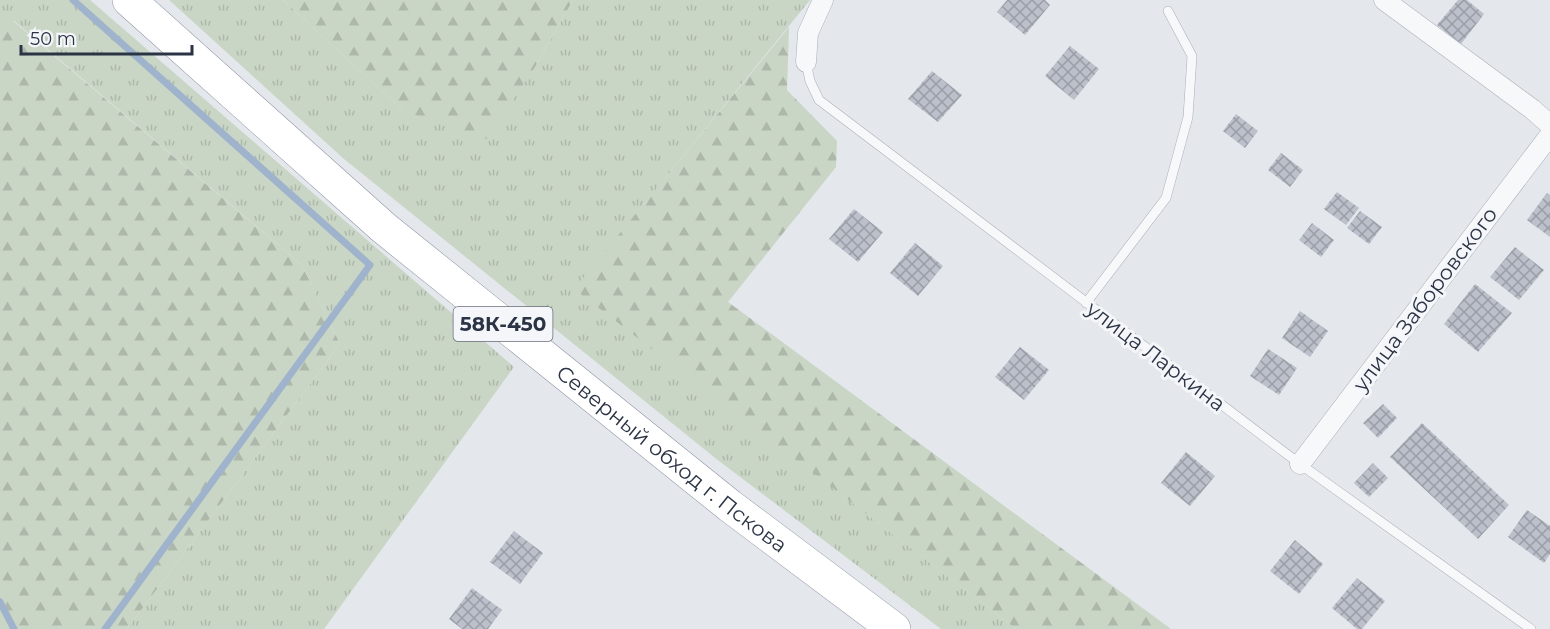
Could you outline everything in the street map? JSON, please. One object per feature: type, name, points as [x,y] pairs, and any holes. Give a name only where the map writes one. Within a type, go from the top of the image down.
[{"type":"highway","name":"Северный обход г. Пскова","points":[[129,0],[384,228],[730,506],[894,629]]},
{"type":"street","points":[[806,62],[808,33],[823,0]]},
{"type":"street","points":[[1384,0],[1532,109],[1550,125]]},
{"type":"street","name":"улица Заборовского","points":[[1300,464],[1550,135]]},
{"type":"lane","points":[[1086,303],[1166,198],[1188,117],[1192,56],[1168,11]]},
{"type":"lane","name":"улица Ларкина","points":[[806,62],[810,81],[819,100],[1300,464],[1531,629]]},
{"type":"green space","points":[[0,0],[90,0],[514,367],[324,629],[127,629],[340,344],[302,265],[14,21],[0,38]]},
{"type":"green space","points":[[169,0],[283,0],[404,111],[535,67],[573,0],[810,0],[575,289],[1016,629],[941,629],[719,461],[344,159]]},
{"type":"green space","points":[[283,0],[573,0],[535,67],[487,139],[404,111]]},
{"type":"green space","points":[[13,21],[302,265],[340,344],[127,629],[0,629],[0,38]]},
{"type":"green space","points":[[789,27],[787,90],[837,141],[836,167],[728,302],[1171,629],[1016,629],[574,289]]},
{"type":"building","points":[[1007,0],[1045,0],[1050,5],[1025,35],[997,12]]},
{"type":"building","points":[[1458,0],[1467,0],[1484,14],[1461,44],[1437,25]]},
{"type":"building","points":[[1070,46],[1099,69],[1074,100],[1045,76]]},
{"type":"building","points":[[932,71],[962,95],[938,122],[908,99]]},
{"type":"building","points":[[1236,114],[1258,131],[1245,148],[1223,131]]},
{"type":"building","points":[[1281,153],[1303,170],[1290,187],[1268,170]]},
{"type":"building","points":[[1337,192],[1359,208],[1346,225],[1324,209]]},
{"type":"building","points":[[1547,193],[1550,195],[1550,237],[1527,220]]},
{"type":"building","points":[[854,209],[883,232],[858,262],[829,239]]},
{"type":"building","points":[[1360,211],[1382,227],[1369,244],[1347,228]]},
{"type":"building","points":[[1312,223],[1334,240],[1321,257],[1299,240]]},
{"type":"building","points":[[915,243],[943,266],[918,296],[890,273]]},
{"type":"building","points":[[1515,247],[1544,270],[1519,300],[1490,277]]},
{"type":"building","points":[[1475,284],[1512,313],[1478,352],[1444,324]]},
{"type":"building","points":[[1300,311],[1328,331],[1310,357],[1282,338]]},
{"type":"building","points":[[1020,347],[1049,370],[1024,400],[995,377]]},
{"type":"building","points":[[1268,349],[1297,368],[1279,395],[1250,376]]},
{"type":"building","points":[[1383,404],[1397,418],[1378,438],[1363,423]]},
{"type":"building","points":[[1422,423],[1509,505],[1478,539],[1390,457]]},
{"type":"building","points":[[1186,452],[1215,476],[1190,506],[1161,483]]},
{"type":"building","points":[[1373,463],[1388,478],[1369,497],[1354,483]]},
{"type":"building","points":[[1527,510],[1550,526],[1550,554],[1544,563],[1508,537]]},
{"type":"building","points":[[514,531],[543,553],[520,584],[490,562]]},
{"type":"building","points":[[1295,540],[1323,564],[1299,594],[1270,571]]},
{"type":"building","points":[[1357,578],[1385,601],[1362,629],[1357,629],[1332,608]]},
{"type":"building","points":[[472,588],[502,610],[488,629],[462,629],[449,619]]},
{"type":"waterway","points":[[73,0],[370,265],[105,629]]},
{"type":"waterway","points":[[0,602],[14,629]]}]
